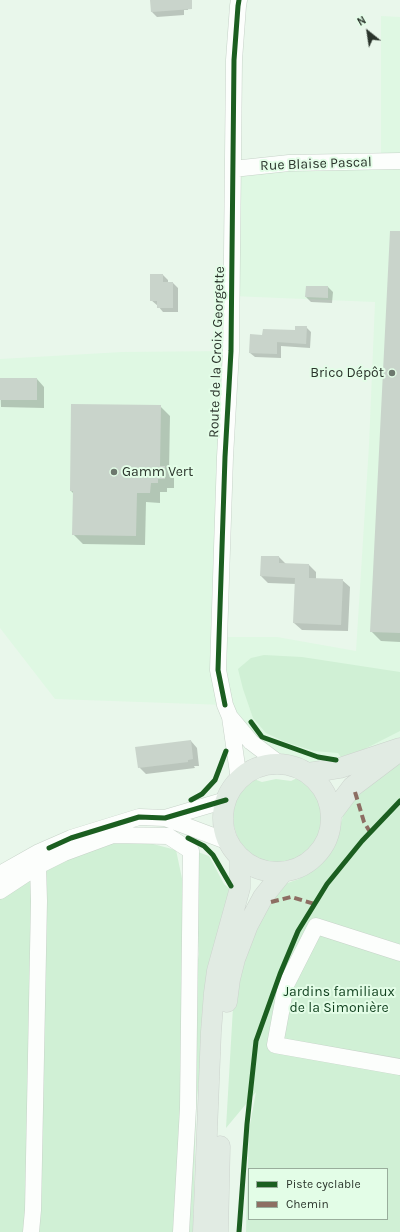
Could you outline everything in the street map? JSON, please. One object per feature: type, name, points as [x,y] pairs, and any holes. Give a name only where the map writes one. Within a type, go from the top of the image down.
[{"type":"main road","points":[[307,773],[322,772],[340,768],[400,749]]},
{"type":"main road","points":[[331,815],[352,787],[400,749]]},
{"type":"main road","points":[[203,1232],[211,1032],[214,993],[217,971],[240,888],[234,850],[225,831],[223,818],[226,800],[239,780],[256,768],[269,765],[280,764],[290,766],[307,773],[318,782],[325,792],[329,803],[331,826],[328,838],[314,857],[301,866],[283,872],[271,872],[249,864],[234,850]]},
{"type":"main road","points":[[218,1232],[223,1053],[226,1005],[230,978],[235,959],[248,925],[263,897],[283,872]]},
{"type":"street","name":"Route de la Croix Georgette","points":[[239,0],[234,60],[231,350],[225,457],[218,670],[225,705],[230,717],[239,780]]},
{"type":"street","name":"Rue Blaise Pascal","points":[[233,169],[289,163],[400,161]]},
{"type":"street","name":"Route de la Croix Georgette","points":[[230,717],[251,742],[280,764]]},
{"type":"street","points":[[0,874],[39,852],[71,838],[138,817],[165,818],[226,800]]},
{"type":"street","points":[[165,818],[234,850]]},
{"type":"street","points":[[0,891],[38,866],[64,853],[113,835],[168,836],[191,851],[188,1108],[181,1232]]},
{"type":"street","points":[[31,1232],[33,1202],[39,909],[38,866]]},
{"type":"street","points":[[400,953],[316,926],[286,985],[275,1045],[400,1067]]},
{"type":"shaded area","points":[[381,16],[400,17],[400,739],[317,765],[267,749],[225,705],[55,699],[0,628],[0,359],[122,352],[231,351],[219,637],[277,637],[356,651],[369,445],[375,302],[232,296],[233,169],[381,162]]},
{"type":"green space","points":[[264,655],[302,657],[400,672],[400,731],[343,760],[338,753],[314,751],[285,742],[266,733],[253,718],[238,669],[251,658]]},
{"type":"green space","name":"Jardins familiaux de la Simonière","points":[[400,761],[400,1232],[246,1232],[249,1130],[256,1092],[226,1128],[234,990],[243,951],[279,886],[299,879],[321,864],[334,848],[348,798]]},
{"type":"green space","points":[[299,777],[316,795],[321,810],[322,826],[316,840],[306,852],[296,858],[283,862],[270,862],[257,858],[246,850],[238,839],[234,826],[233,813],[236,800],[244,788],[254,779],[262,782],[276,779],[291,781]]},
{"type":"green space","points":[[111,833],[176,850],[199,959],[195,851],[209,856],[224,884],[233,892],[209,978],[196,1109],[193,1232],[0,1232],[0,884]]},
{"type":"building","points":[[150,0],[192,0],[192,9],[151,12]]},
{"type":"building","points":[[390,231],[400,231],[400,633],[370,632]]},
{"type":"building","points":[[150,274],[163,274],[163,282],[173,282],[173,308],[157,308],[157,301],[150,301]]},
{"type":"building","points":[[306,286],[328,286],[328,298],[305,297]]},
{"type":"building","points":[[295,326],[307,326],[306,344],[277,342],[277,354],[249,353],[250,334],[262,335],[263,329],[295,330]]},
{"type":"building","points":[[0,378],[37,378],[37,400],[0,400]]},
{"type":"building","name":"Gamm Vert","points":[[71,404],[161,405],[160,466],[165,466],[165,479],[158,479],[158,483],[151,483],[150,493],[137,493],[136,536],[72,535],[73,491],[70,491]]},
{"type":"building","points":[[261,556],[279,556],[279,563],[309,564],[309,578],[343,579],[341,625],[293,623],[295,578],[260,576]]},
{"type":"building","points":[[191,740],[193,759],[188,760],[188,762],[138,768],[135,747]]},
{"type":"marked path","points":[[355,792],[364,822],[370,832]]},
{"type":"marked path","points":[[271,902],[291,897],[315,904]]},
{"type":"cycle path","points":[[225,705],[218,670],[225,457],[231,351],[234,60],[239,0]]},
{"type":"cycle path","points":[[251,722],[262,737],[318,757],[336,760]]},
{"type":"cycle path","points":[[191,800],[202,794],[215,780],[226,751]]},
{"type":"cycle path","points":[[49,848],[71,838],[139,817],[165,818],[226,800]]},
{"type":"cycle path","points":[[239,1232],[247,1124],[256,1041],[280,974],[298,931],[327,884],[362,841],[400,801]]},
{"type":"cycle path","points":[[188,838],[204,846],[213,855],[231,886]]},
{"type":"place","name":"Brico Dépôt","points":[[392,373]]},
{"type":"place","name":"Gamm Vert","points":[[114,472]]}]
